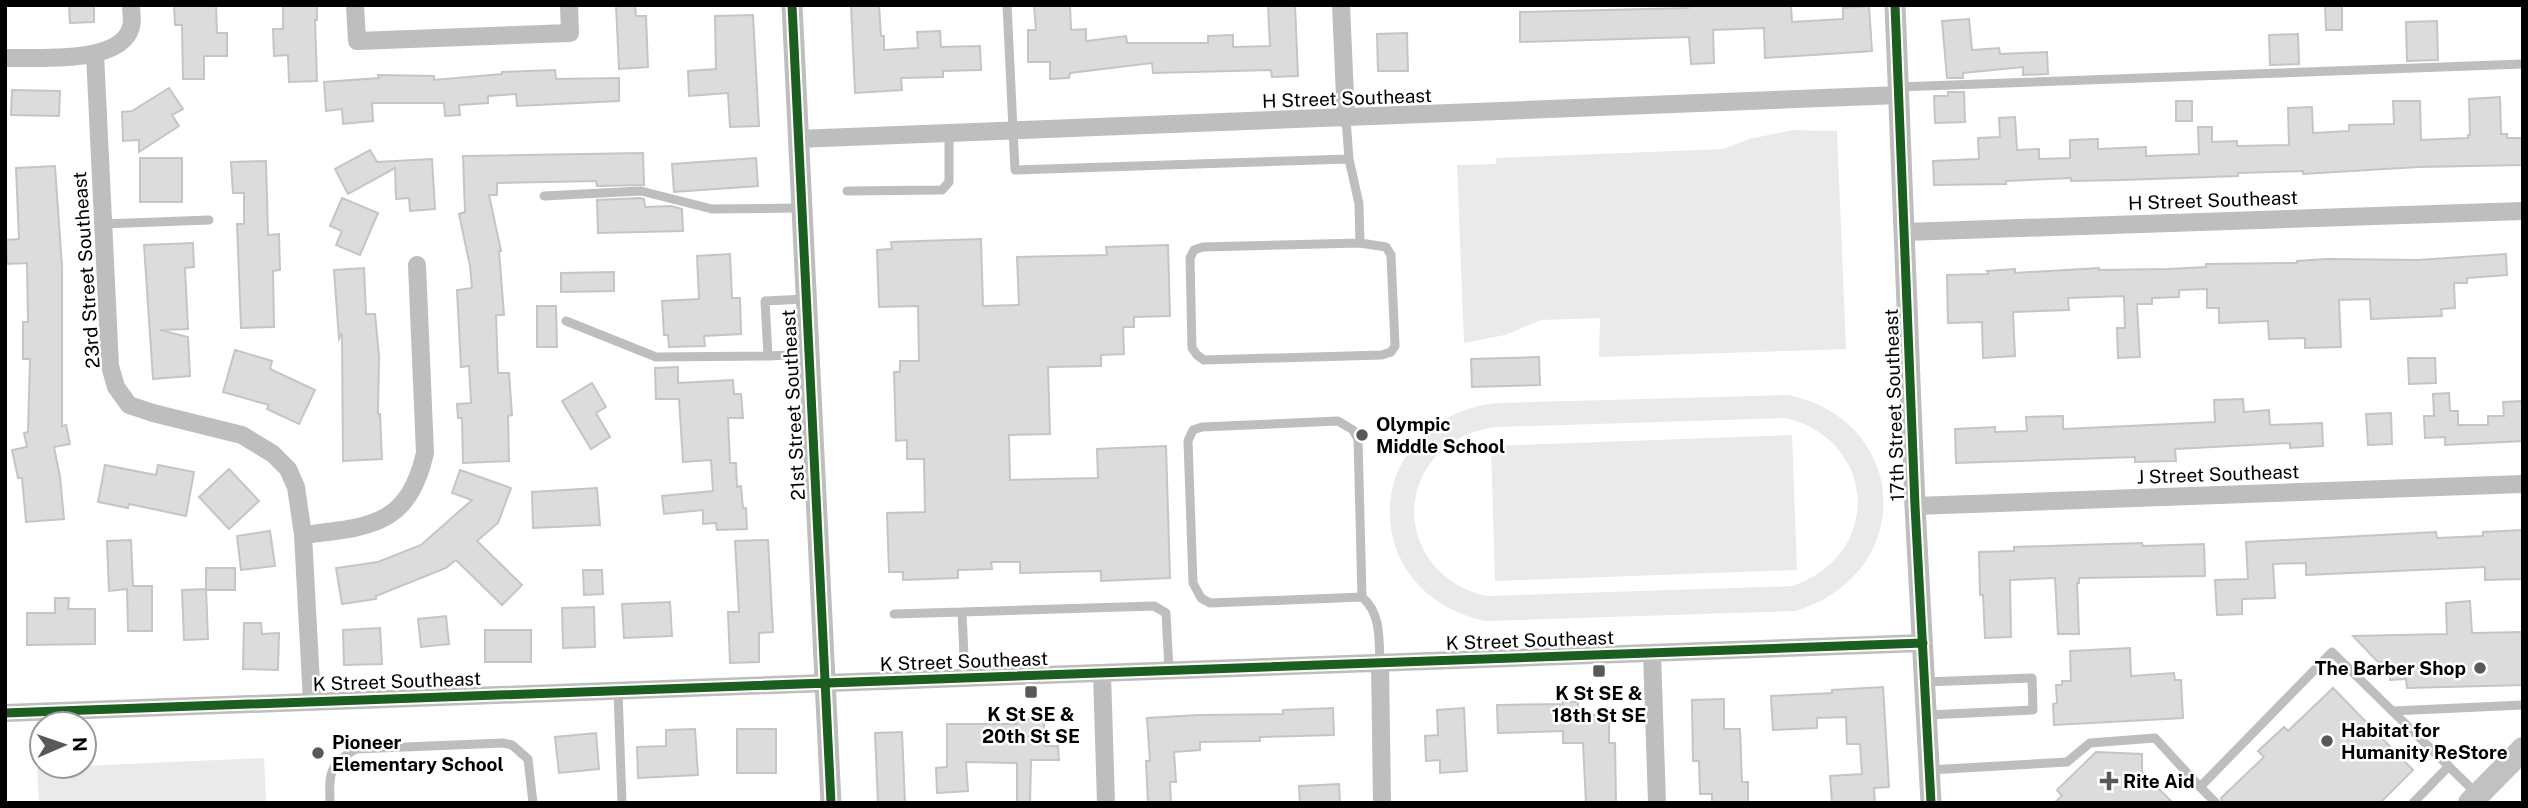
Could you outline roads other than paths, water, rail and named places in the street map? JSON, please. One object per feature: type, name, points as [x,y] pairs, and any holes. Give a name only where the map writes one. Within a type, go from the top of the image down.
[{"type":"main road","points":[[2474,799],[2523,749]]},
{"type":"street","points":[[5,58],[95,54],[114,48],[124,40],[131,26],[131,5]]},
{"type":"street","points":[[355,5],[357,41],[570,33],[569,5]]},
{"type":"street","name":"21st Street Southeast","points":[[792,5],[831,803]]},
{"type":"street","points":[[1340,5],[1346,119]]},
{"type":"street","name":"17th Street Southeast","points":[[1895,5],[1915,506],[1931,803]]},
{"type":"street","name":"23rd Street Southeast","points":[[95,54],[110,366],[116,387],[129,405],[153,414],[242,435],[273,454],[288,469],[296,487],[303,535],[312,702]]},
{"type":"street","name":"H Street Southeast","points":[[797,139],[1346,119],[1899,91]]},
{"type":"street","name":"H Street Southeast","points":[[1905,232],[2523,211]]},
{"type":"street","points":[[303,535],[362,527],[382,518],[392,513],[410,495],[419,477],[425,453],[417,265]]},
{"type":"street","name":"J Street Southeast","points":[[1915,506],[2523,484]]},
{"type":"street","name":"K Street Southeast","points":[[5,713],[1923,643]]},
{"type":"street","points":[[1652,653],[1657,803]]},
{"type":"street","points":[[1380,663],[1382,803]]},
{"type":"street","points":[[1102,673],[1106,803]]},
{"type":"lane","points":[[1007,5],[1015,170],[1349,159]]},
{"type":"lane","points":[[1899,91],[2523,64]]},
{"type":"lane","points":[[1346,119],[1349,159],[1359,204],[1360,243]]},
{"type":"lane","points":[[847,191],[946,188],[949,182],[949,134]]},
{"type":"lane","points":[[544,196],[641,191],[712,209],[801,208]]},
{"type":"lane","points":[[103,224],[209,220]]},
{"type":"lane","points":[[1360,243],[1387,247],[1391,255],[1395,346],[1391,352],[1382,355],[1204,360],[1192,348],[1190,258],[1194,250],[1203,247],[1360,243]]},
{"type":"lane","points":[[768,356],[765,301],[805,299]]},
{"type":"lane","points":[[566,321],[656,358],[808,354]]},
{"type":"lane","points":[[1362,597],[1358,439],[1353,430],[1338,422],[1202,427],[1193,430],[1188,441],[1192,557],[1194,583],[1201,598],[1210,603],[1362,597],[1371,604],[1378,623],[1380,663]]},
{"type":"lane","points":[[894,614],[1154,606],[1166,613],[1170,670]]},
{"type":"lane","points":[[962,612],[965,678]]},
{"type":"lane","points":[[2200,787],[2332,652],[2449,766],[2474,799]]},
{"type":"lane","points":[[1926,682],[2032,678],[2033,710],[1927,715]]},
{"type":"lane","points":[[618,691],[622,803]]},
{"type":"lane","points":[[2393,711],[2523,705]]},
{"type":"lane","points":[[1929,770],[2067,762],[2090,743],[2155,738],[2216,803]]},
{"type":"lane","points":[[330,803],[331,770],[337,761],[356,749],[503,743],[512,745],[528,759],[533,803]]},
{"type":"lane","points":[[2413,803],[2449,766]]},
{"type":"place","name":"Olympic Middle School","points":[[1362,435]]},
{"type":"place","name":"The Barber Shop","points":[[2480,668]]},
{"type":"place","name":"K St SE & 18th St SE","points":[[1599,671]]},
{"type":"place","name":"K St SE & 20th St SE","points":[[1031,692]]},
{"type":"place","name":"Habitat for Humanity ReStore","points":[[2327,741]]},
{"type":"place","name":"Pioneer Elementary School","points":[[318,753]]},
{"type":"place","name":"Rite Aid","points":[[2109,781]]}]
